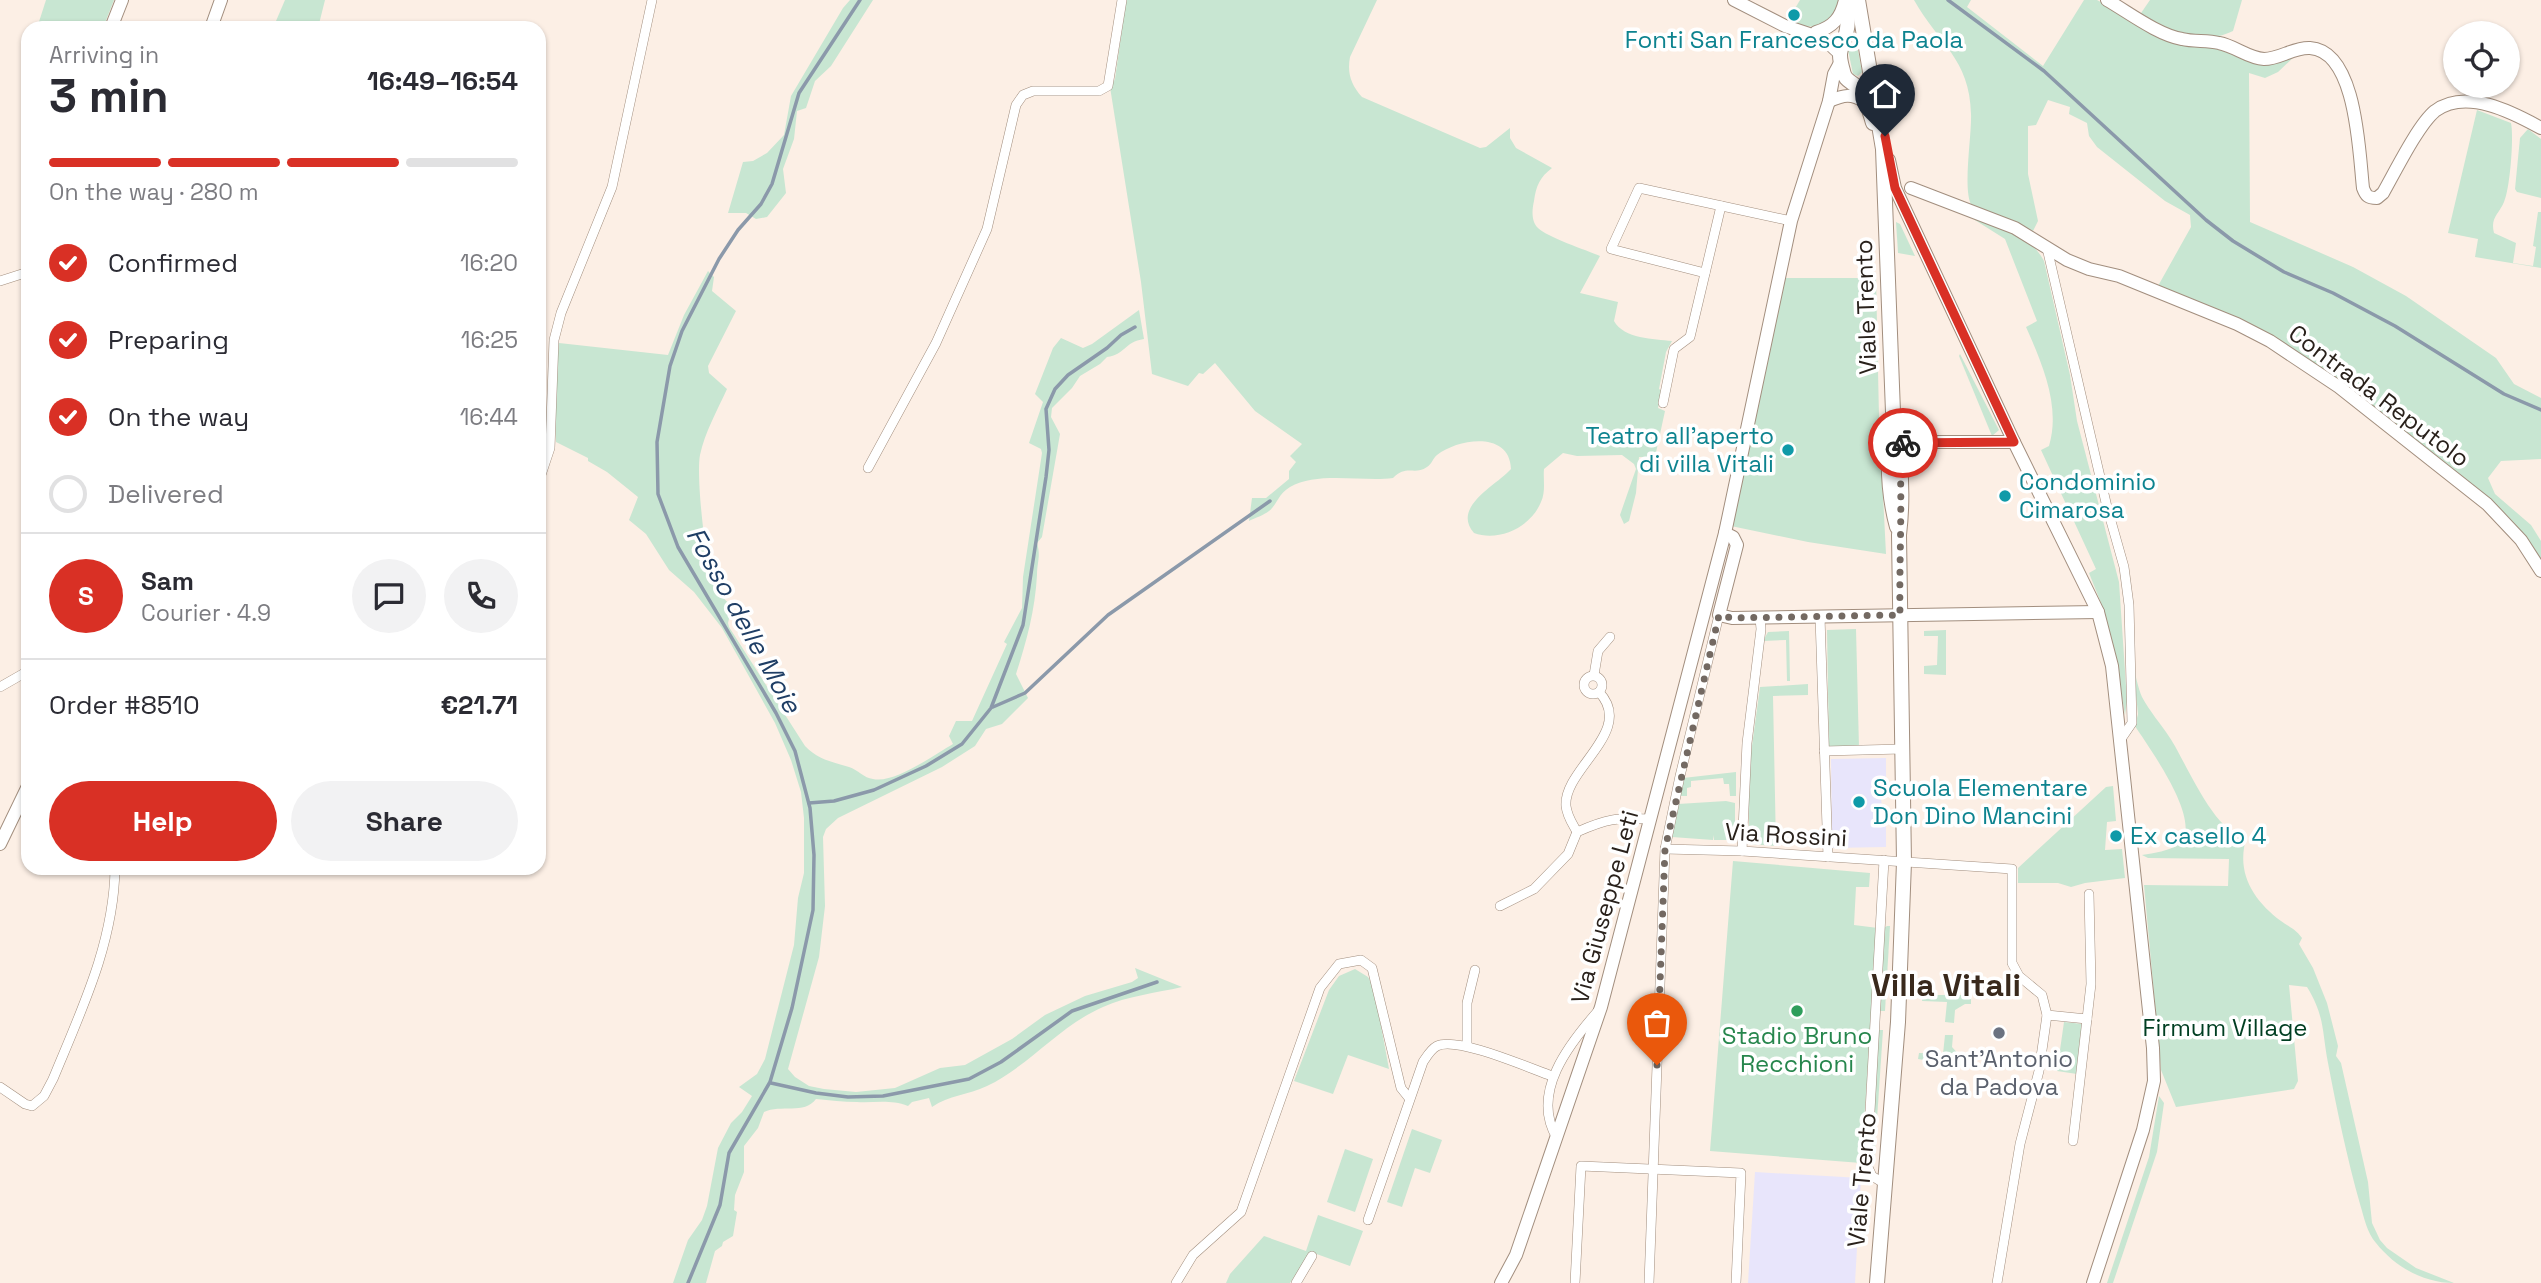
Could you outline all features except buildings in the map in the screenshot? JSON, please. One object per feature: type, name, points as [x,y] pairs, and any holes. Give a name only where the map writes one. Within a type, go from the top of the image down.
[{"type":"main road","points":[[1840,57],[1848,18],[1846,0]]},
{"type":"main road","name":"Viale Trento","points":[[1858,0],[1891,198],[1894,443],[1891,503],[1899,535],[1904,862],[1898,1022],[1877,1283]]},
{"type":"main road","points":[[1846,37],[1856,36],[1866,43]]},
{"type":"main road","name":"Viale Trento","points":[[1840,57],[1844,77],[1854,85],[1865,102],[1891,198]]},
{"type":"main road","points":[[1854,85],[1867,81],[1871,73]]},
{"type":"street","points":[[114,21],[122,0]]},
{"type":"street","points":[[214,21],[221,0]]},
{"type":"street","points":[[546,464],[550,448],[554,340],[561,313],[612,187],[652,0]]},
{"type":"street","points":[[868,468],[936,343],[978,250],[986,229],[1016,105],[1023,95],[1033,91],[1099,91],[1108,86],[1122,0]]},
{"type":"street","points":[[1734,0],[1772,20],[1824,39],[1840,57]]},
{"type":"street","points":[[1816,32],[1834,23],[1846,0]]},
{"type":"street","points":[[2107,0],[2169,36],[2220,43],[2263,59],[2298,48],[2322,50],[2342,71],[2349,91],[2363,188],[2370,198],[2377,198],[2383,193],[2434,112],[2452,103],[2465,101],[2491,106],[2519,116],[2541,128]]},
{"type":"street","points":[[1798,30],[1846,37]]},
{"type":"street","name":"Via Giuseppe Leti","points":[[1501,1283],[1516,1255],[1601,1007],[1725,533],[1791,221],[1840,57]]},
{"type":"street","points":[[1829,101],[1854,85]]},
{"type":"street","points":[[1829,101],[1848,94],[1865,102]]},
{"type":"street","points":[[1878,116],[1885,136],[1891,198],[2098,612],[2112,666],[2154,1081],[2143,1130],[2093,1283]]},
{"type":"street","points":[[1890,169],[1911,188]]},
{"type":"street","points":[[1705,273],[1611,249],[1639,188],[1791,221]]},
{"type":"street","points":[[1891,198],[1903,189],[1911,188]]},
{"type":"street","name":"Contrada Reputolo","points":[[1911,188],[2015,228],[2067,260],[2089,269],[2119,276],[2237,324],[2270,341],[2339,387],[2487,504],[2521,540],[2541,571]]},
{"type":"street","points":[[1663,403],[1674,349],[1690,337],[1721,206]]},
{"type":"street","points":[[2047,248],[2101,482],[2124,567],[2129,605],[2132,723],[2121,739]]},
{"type":"street","points":[[0,281],[21,274]]},
{"type":"street","points":[[1894,443],[2014,442]]},
{"type":"street","points":[[1650,1283],[1665,849],[1737,545],[1736,540],[1725,533]]},
{"type":"street","points":[[1719,615],[1760,618],[2098,612]]},
{"type":"street","points":[[1820,617],[1828,857]]},
{"type":"street","points":[[1742,851],[1747,743],[1761,629],[1760,618]]},
{"type":"street","points":[[1594,675],[1598,652],[1610,637]]},
{"type":"street","points":[[0,687],[21,675]]},
{"type":"street","points":[[1594,675],[1586,679],[1584,687],[1590,693],[1599,692]]},
{"type":"street","points":[[1594,675],[1602,681],[1599,692]]},
{"type":"street","points":[[1577,832],[1568,817],[1567,794],[1602,741],[1608,726],[1605,699],[1599,692]]},
{"type":"street","points":[[1824,751],[1902,749]]},
{"type":"street","points":[[0,844],[21,800]]},
{"type":"street","points":[[1500,906],[1534,889],[1568,854],[1577,832],[1598,822],[1619,817],[1650,819]]},
{"type":"street","name":"Via Rossini","points":[[1665,849],[1742,851],[2012,869],[2012,963],[2019,976],[2042,995],[2047,1015]]},
{"type":"street","points":[[1884,860],[1867,1165],[1872,1176],[1885,1184]]},
{"type":"street","points":[[0,1087],[32,1106],[37,1104],[48,1088],[99,963],[115,893],[115,875]]},
{"type":"street","points":[[2073,1141],[2091,984],[2089,894]]},
{"type":"street","points":[[1176,1283],[1194,1255],[1241,1212],[1320,988],[1339,964],[1361,960],[1372,968],[1401,1088],[1409,1098]]},
{"type":"street","points":[[1467,1046],[1467,1003],[1475,970]]},
{"type":"street","points":[[1557,1138],[1548,1114],[1548,1092],[1552,1076],[1601,1007]]},
{"type":"street","points":[[1997,1283],[2020,1144],[2039,1071],[2047,1015],[2087,1019]]},
{"type":"street","points":[[1368,1220],[1409,1098],[1423,1062],[1435,1047],[1450,1043],[1467,1046],[1552,1076]]},
{"type":"street","points":[[1576,1283],[1581,1166],[1741,1173],[1736,1283]]},
{"type":"street","points":[[1296,1283],[1312,1256]]},
{"type":"shaded area","points":[[1886,758],[1886,798],[1881,799],[1882,806],[1886,806],[1886,847],[1832,848],[1831,759]]},
{"type":"shaded area","points":[[1755,1172],[1861,1178],[1855,1283],[1748,1283]]},
{"type":"green space","points":[[46,0],[114,0],[106,21],[39,21]]},
{"type":"green space","points":[[285,0],[325,0],[320,21],[276,21]]},
{"type":"green space","points":[[850,0],[873,0],[831,66],[815,81],[806,108],[797,111],[794,139],[783,169],[786,193],[767,217],[756,219],[746,213],[728,213],[743,162],[753,161],[767,153],[784,135],[791,96]]},
{"type":"green space","points":[[1126,0],[1377,0],[1350,57],[1351,78],[1362,97],[1480,148],[1486,147],[1510,128],[1510,138],[1516,148],[1552,168],[1537,186],[1533,219],[1543,232],[1600,256],[1580,293],[1618,302],[1614,321],[1632,335],[1672,341],[1666,352],[1659,389],[1662,391],[1658,408],[1665,411],[1655,457],[1639,457],[1636,493],[1629,521],[1624,524],[1620,515],[1636,469],[1634,464],[1622,455],[1577,456],[1563,453],[1544,469],[1543,498],[1530,519],[1504,534],[1474,533],[1468,523],[1472,506],[1511,469],[1502,448],[1482,441],[1446,449],[1427,467],[1418,471],[1402,472],[1393,478],[1327,478],[1301,482],[1286,490],[1269,511],[1249,521],[1252,498],[1266,498],[1289,479],[1289,471],[1296,462],[1290,456],[1302,444],[1255,411],[1215,363],[1203,374],[1199,373],[1188,386],[1152,374],[1141,282],[1110,87],[1115,79]]},
{"type":"green space","points":[[1800,0],[1839,0],[1826,22],[1804,26],[1787,22]]},
{"type":"green space","points":[[1914,0],[1971,0],[1967,7],[2043,66],[2084,0],[2097,0],[2166,39],[2212,46],[2236,54],[2295,56],[2278,72],[2265,78],[2249,73],[2250,222],[2353,267],[2406,296],[2496,358],[2514,384],[2541,398],[2541,459],[2501,461],[2488,478],[2495,494],[2531,525],[2541,541],[2541,560],[2359,397],[2158,286],[2191,227],[2190,215],[2165,201],[2097,147],[2089,136],[2087,123],[2069,114],[2070,107],[2048,100],[2036,125],[2028,126],[2028,174],[2038,221],[2033,231],[1972,206],[1968,189],[1971,114],[1965,79],[1951,52]]},
{"type":"green space","points":[[2150,0],[2242,0],[2233,31],[2220,36],[2196,38],[2173,32],[2139,16]]},
{"type":"green space","points":[[1852,46],[1858,50],[1862,72],[1858,76],[1853,74],[1848,50]]},
{"type":"green space","points":[[2477,110],[2511,123],[2512,130],[2508,186],[2504,202],[2494,220],[2494,233],[2516,243],[2513,263],[2533,266],[2538,212],[2541,212],[2541,268],[2475,257],[2478,239],[2448,233]]},
{"type":"green space","points":[[2528,129],[2541,139],[2541,198],[2517,192],[2515,189],[2520,138]]},
{"type":"green space","points":[[1959,210],[2019,236],[2038,251],[2044,261],[2070,375],[2077,421],[2119,582],[2127,701],[2125,715],[2115,655],[2101,603],[2089,573],[2096,569],[2041,450],[2049,446],[2053,416],[2048,385],[2026,327],[2037,321],[2005,239]]},
{"type":"green space","points":[[1896,222],[1900,224],[1915,256],[1898,253]]},
{"type":"green space","points":[[708,271],[714,277],[712,291],[736,311],[708,366],[709,373],[727,389],[705,438],[699,465],[704,537],[713,580],[716,588],[732,606],[729,627],[805,746],[820,757],[852,768],[873,779],[903,773],[953,744],[949,736],[956,721],[972,721],[1007,644],[1004,642],[1022,608],[1023,577],[1042,453],[1041,449],[1029,443],[1043,402],[1035,394],[1053,348],[1061,338],[1083,348],[1139,310],[1144,339],[1132,343],[1118,354],[1107,357],[1080,376],[1052,408],[1051,417],[1060,434],[1042,537],[1037,543],[1039,555],[1032,613],[1016,674],[1028,698],[1002,724],[986,729],[975,746],[942,767],[838,818],[826,829],[823,837],[825,906],[819,957],[788,1069],[809,1086],[824,1089],[856,1092],[895,1088],[940,1068],[965,1065],[1012,1039],[1045,1015],[1085,996],[1132,982],[1138,978],[1135,968],[1182,987],[1132,997],[1103,1007],[1072,1025],[1002,1078],[932,1107],[929,1098],[912,1102],[908,1106],[889,1102],[816,1099],[805,1107],[764,1112],[758,1128],[744,1146],[744,1172],[735,1195],[734,1210],[737,1212],[733,1236],[715,1251],[706,1283],[673,1283],[688,1240],[702,1220],[707,1206],[718,1148],[731,1123],[752,1096],[739,1087],[757,1074],[765,1059],[794,945],[798,898],[804,873],[801,792],[775,723],[722,628],[694,592],[669,570],[646,534],[629,520],[638,497],[607,472],[588,461],[588,458],[556,442],[554,390],[559,343],[668,355],[684,315]]},
{"type":"green space","points":[[1785,278],[1876,278],[1886,554],[1731,526]]},
{"type":"green space","points":[[1960,354],[1999,430],[1992,436],[1959,356]]},
{"type":"green space","points":[[1856,629],[1859,748],[1829,749],[1827,630]]},
{"type":"green space","points":[[1946,630],[1946,675],[1924,674],[1924,666],[1937,665],[1938,636],[1924,636],[1924,631]]},
{"type":"green space","points":[[1789,631],[1790,681],[1787,681],[1786,640],[1763,641],[1768,632]]},
{"type":"green space","name":"Firmum Village","points":[[2133,666],[2142,697],[2170,738],[2213,813],[2236,834],[2247,836],[2243,862],[2249,884],[2255,894],[2271,913],[2302,938],[2299,944],[2313,968],[2327,1003],[2338,1046],[2336,1056],[2341,1063],[2368,1182],[2372,1223],[2380,1240],[2416,1268],[2454,1283],[2432,1280],[2411,1272],[2384,1252],[2370,1235],[2347,1152],[2320,1016],[2307,987],[2289,985],[2298,1081],[2294,1089],[2176,1107],[2161,1070],[2144,885],[2228,886],[2229,859],[2148,858],[2142,855],[2179,844],[2185,834],[2185,819],[2171,784],[2135,726],[2138,714]]},
{"type":"green space","points":[[1808,684],[1808,695],[1773,696],[1776,846],[1749,844],[1749,768],[1760,687]]},
{"type":"green space","points":[[1736,772],[1736,796],[1730,796],[1729,784],[1724,784],[1723,778],[1691,781],[1687,796],[1679,796],[1683,778]]},
{"type":"green space","points":[[2113,786],[2116,821],[2107,822],[2105,850],[2122,849],[2125,878],[2071,887],[2058,883],[2018,883],[2018,868],[2106,787]]},
{"type":"green space","points":[[1726,801],[1735,803],[1735,840],[1714,840],[1713,835],[1713,840],[1672,837],[1678,804]]},
{"type":"green space","name":"Stadio Bruno Recchioni","points":[[1733,861],[1870,873],[1869,887],[1856,887],[1854,925],[1878,928],[1861,1163],[1710,1151]]},
{"type":"green space","points":[[1890,926],[1885,1011],[1878,1011],[1884,928]]},
{"type":"green space","points":[[1355,969],[1368,977],[1374,988],[1389,1069],[1348,1055],[1333,1094],[1294,1081],[1329,990],[1339,976]]},
{"type":"green space","points":[[1923,995],[1971,995],[1971,1004],[1965,1004],[1955,1010],[1954,1023],[1945,1022],[1947,1002],[1922,1001]]},
{"type":"green space","points":[[2064,1022],[2083,1024],[2077,1074],[2057,1071]]},
{"type":"green space","points":[[1876,1030],[1883,1030],[1874,1164],[1870,1161]]},
{"type":"green space","points":[[1945,1035],[1953,1035],[1952,1047],[1961,1057],[1973,1059],[1972,1068],[1918,1059],[1919,1053],[1943,1054]]},
{"type":"green space","points":[[2159,1096],[2164,1103],[2157,1152],[2113,1283],[2107,1283],[2149,1157]]},
{"type":"green space","points":[[1412,1129],[1442,1140],[1430,1173],[1415,1168],[1402,1207],[1387,1202]]},
{"type":"green space","points":[[1345,1149],[1373,1159],[1355,1212],[1327,1202]]},
{"type":"green space","points":[[1318,1215],[1363,1231],[1350,1266],[1311,1252],[1290,1283],[1226,1283],[1230,1274],[1264,1236],[1306,1251]]},
{"type":"waterway","name":"Fosso delle Moie","points":[[688,1283],[720,1205],[729,1153],[770,1082],[792,1008],[813,910],[814,855],[810,808],[795,751],[776,713],[678,547],[658,494],[657,442],[670,366],[682,331],[719,259],[738,230],[761,204],[772,184],[799,93],[860,0]]},
{"type":"waterway","points":[[1948,0],[2044,71],[2206,220],[2233,241],[2284,272],[2333,293],[2395,326],[2504,394],[2541,410]]},
{"type":"waterway","points":[[809,803],[834,801],[874,790],[926,766],[962,744],[991,708],[1023,625],[1049,450],[1046,409],[1055,389],[1068,375],[1135,327]]},
{"type":"waterway","points":[[993,707],[1025,693],[1108,615],[1270,501]]},
{"type":"waterway","points":[[771,1083],[848,1097],[883,1096],[969,1079],[1001,1062],[1072,1011],[1157,982]]},
{"type":"way so far","points":[[1657,1065],[1665,849],[1719,615],[1732,618],[1900,615],[1899,535],[1903,503],[1899,443],[1903,443]]},
{"type":"place","name":"Fonti San Francesco da Paola","points":[[1794,15]]},
{"type":"place","name":"Teatro all'aperto di villa Vitali","points":[[1788,450]]},
{"type":"place","name":"Condominio Cimarosa","points":[[2005,496]]},
{"type":"place","name":"Scuola Elementare Don Dino Mancini","points":[[1859,802]]},
{"type":"place","name":"Ex casello 4","points":[[2116,836]]},
{"type":"place","name":"Stadio Bruno Recchioni","points":[[1797,1011]]},
{"type":"place","name":"Sant'Antonio da Padova","points":[[1999,1033]]},
{"type":"district","name":"Villa Vitali","points":[[1946,985]]},
{"type":"route","points":[[1885,136],[1892,181],[2014,442],[1903,443]]}]
